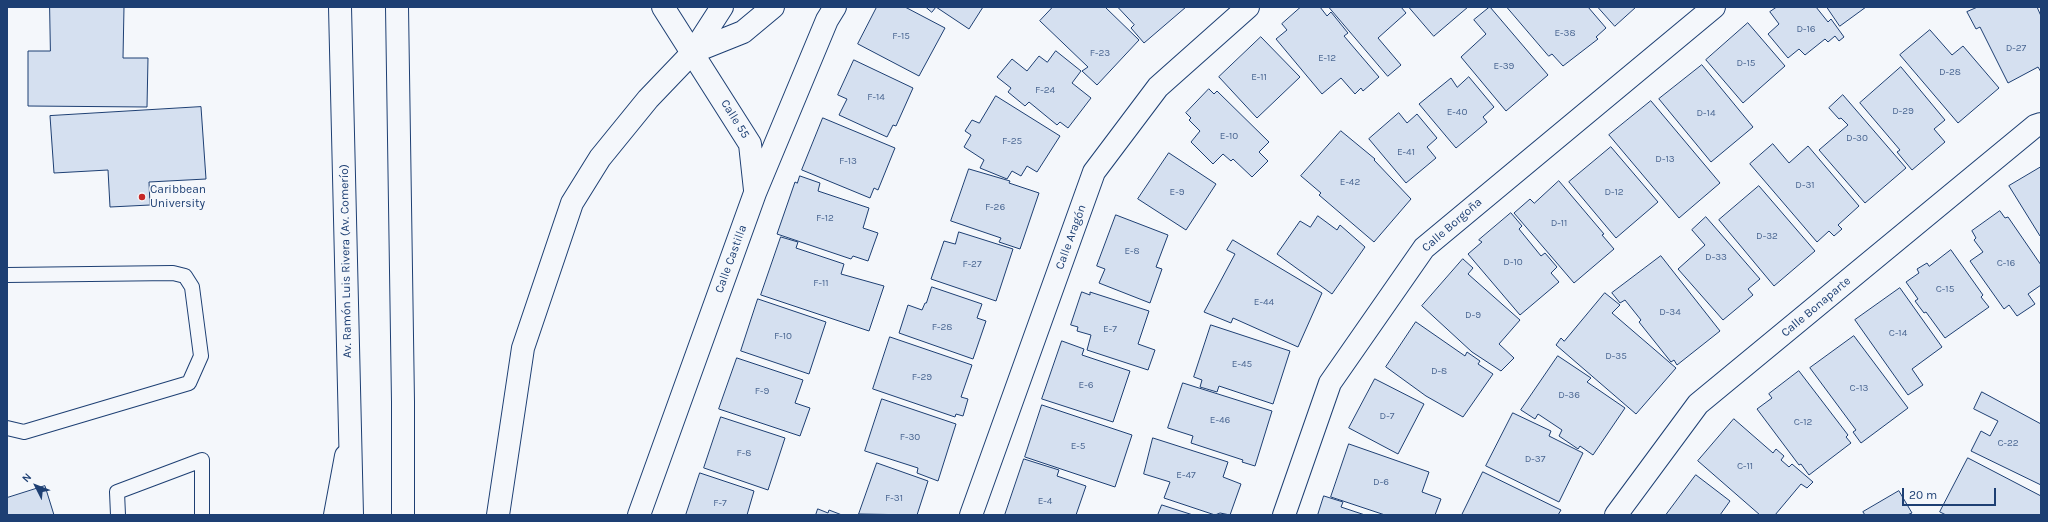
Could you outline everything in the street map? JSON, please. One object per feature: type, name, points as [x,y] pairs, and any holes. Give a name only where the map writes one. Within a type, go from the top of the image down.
[{"type":"street","name":"Av. Ramón Luis Rivera (Av. Comerío)","points":[[340,7],[352,515]]},
{"type":"street","points":[[397,7],[403,515]]},
{"type":"street","name":"Calle 55","points":[[663,7],[694,52],[750,144],[755,193]]},
{"type":"street","points":[[498,515],[523,348],[572,203],[600,158],[648,99],[694,52],[722,7]]},
{"type":"street","points":[[694,52],[743,32],[773,7]]},
{"type":"street","name":"Calle Castilla","points":[[639,515],[755,193],[827,20],[835,7]]},
{"type":"street","name":"Calle Aragón","points":[[971,515],[1094,172],[1158,87],[1248,7]]},
{"type":"street","name":"Calle Borgoña","points":[[1284,515],[1330,383],[1424,248],[1714,7]]},
{"type":"street","name":"Calle Bonaparte","points":[[1616,515],[1698,404],[2029,131],[2041,124]]},
{"type":"street","points":[[335,515],[350,435]]},
{"type":"lane","points":[[7,275],[172,273],[185,276],[192,287],[200,356],[189,383],[24,432],[7,428]]},
{"type":"lane","points":[[118,515],[117,492],[202,460],[202,515]]},
{"type":"building","points":[[50,7],[124,7],[123,58],[148,58],[147,107],[28,106],[28,51],[50,51]]},
{"type":"building","points":[[877,7],[905,7],[945,28],[919,76],[858,44]]},
{"type":"building","points":[[926,7],[936,7],[932,12]]},
{"type":"building","points":[[936,7],[983,7],[969,29]]},
{"type":"building","points":[[1053,7],[1105,7],[1139,40],[1097,85],[1082,71],[1088,67],[1040,21]]},
{"type":"building","points":[[1118,7],[1186,7],[1144,43],[1131,28],[1134,25]]},
{"type":"building","points":[[1301,7],[1320,7],[1327,16],[1331,12],[1348,33],[1344,36],[1379,77],[1363,91],[1361,88],[1355,94],[1341,78],[1322,94],[1276,39],[1287,30],[1282,24]]},
{"type":"building","points":[[1329,7],[1401,7],[1406,13],[1378,38],[1401,65],[1388,76]]},
{"type":"building","points":[[1409,7],[1468,7],[1434,36]]},
{"type":"building","points":[[1490,7],[1548,75],[1506,111],[1461,57],[1486,34],[1474,20]]},
{"type":"building","points":[[1507,7],[1588,7],[1606,28],[1596,37],[1598,39],[1563,66],[1552,54],[1549,56]]},
{"type":"building","points":[[1598,7],[1636,7],[1615,26]]},
{"type":"building","points":[[1777,7],[1816,7],[1828,22],[1831,19],[1844,37],[1839,41],[1835,36],[1828,42],[1825,39],[1805,55],[1799,49],[1788,58],[1768,34],[1779,24],[1770,12]]},
{"type":"building","points":[[1827,7],[1866,7],[1840,26]]},
{"type":"building","points":[[1978,7],[2037,7],[2041,16],[2041,72],[2038,67],[2008,83],[1980,27],[1976,29],[1967,12]]},
{"type":"building","points":[[1748,23],[1785,66],[1743,103],[1706,60]]},
{"type":"building","points":[[1930,30],[1952,55],[1963,46],[1999,88],[1958,123],[1900,55]]},
{"type":"building","points":[[1261,37],[1300,77],[1257,118],[1219,77]]},
{"type":"building","points":[[1056,51],[1081,71],[1072,83],[1091,98],[1068,128],[1060,122],[1057,125],[1029,102],[1025,106],[1008,92],[1011,88],[997,77],[1012,59],[1027,71],[1039,56],[1047,62]]},
{"type":"building","points":[[854,60],[913,88],[896,126],[893,125],[887,137],[839,115],[847,99],[838,95]]},
{"type":"building","points":[[1702,65],[1753,127],[1711,162],[1659,99]]},
{"type":"building","points":[[1901,67],[1945,120],[1934,129],[1945,142],[1912,170],[1897,152],[1900,150],[1860,103]]},
{"type":"building","points":[[1469,77],[1494,107],[1483,117],[1487,122],[1456,148],[1419,104],[1451,78],[1457,87]]},
{"type":"building","points":[[1209,89],[1214,94],[1217,91],[1269,142],[1259,152],[1268,161],[1252,177],[1233,159],[1231,161],[1223,154],[1213,164],[1191,142],[1200,131],[1189,120],[1191,118],[1186,113]]},
{"type":"building","points":[[1843,95],[1906,168],[1865,203],[1819,150],[1848,125],[1841,118],[1839,119],[1829,108]]},
{"type":"building","points":[[996,96],[1060,136],[1037,172],[1027,166],[1021,176],[1012,171],[1007,179],[980,168],[984,160],[964,147],[971,135],[965,131],[972,120],[979,123]]},
{"type":"building","points":[[1651,101],[1720,183],[1679,218],[1609,135]]},
{"type":"building","points":[[201,107],[206,179],[149,182],[150,205],[110,207],[108,170],[54,173],[50,116]]},
{"type":"building","points":[[1399,113],[1407,123],[1417,114],[1437,138],[1427,147],[1436,158],[1406,183],[1369,139]]},
{"type":"building","points":[[823,118],[895,148],[878,190],[874,188],[870,198],[802,170]]},
{"type":"building","points":[[1341,131],[1375,159],[1374,160],[1411,199],[1374,242],[1319,195],[1321,193],[1301,176]]},
{"type":"building","points":[[1773,144],[1789,163],[1808,146],[1859,206],[1838,225],[1842,229],[1834,236],[1829,231],[1817,242],[1750,164]]},
{"type":"building","points":[[1611,147],[1658,202],[1616,238],[1569,182]]},
{"type":"building","points":[[1169,153],[1216,184],[1186,230],[1138,199]]},
{"type":"building","points":[[2041,167],[2041,236],[2040,236],[2009,186]]},
{"type":"building","points":[[969,169],[1010,181],[1009,183],[1039,193],[1020,249],[999,242],[1001,238],[951,221]]},
{"type":"building","points":[[800,176],[820,183],[818,191],[869,208],[863,228],[878,233],[868,261],[853,256],[851,259],[777,234],[795,182],[797,183]]},
{"type":"building","points":[[1559,181],[1604,234],[1602,235],[1614,249],[1574,283],[1514,213],[1530,199],[1534,203]]},
{"type":"building","points":[[1759,186],[1815,251],[1774,286],[1719,220]]},
{"type":"building","points":[[2000,211],[2005,218],[2008,217],[2041,265],[2041,285],[2028,294],[2035,304],[2017,316],[2009,305],[2004,309],[1970,261],[1983,252],[1974,240],[1976,238],[1972,231]]},
{"type":"building","points":[[1511,213],[1522,226],[1519,229],[1541,256],[1545,253],[1557,267],[1551,273],[1559,282],[1520,315],[1468,254],[1482,242],[1479,240]]},
{"type":"building","points":[[1116,215],[1168,235],[1156,267],[1162,269],[1150,303],[1099,283],[1105,269],[1097,266]]},
{"type":"building","points":[[1318,216],[1337,230],[1340,225],[1365,247],[1332,294],[1277,254],[1300,221],[1310,227]]},
{"type":"building","points":[[1706,217],[1760,279],[1748,289],[1753,295],[1723,320],[1678,269],[1705,245],[1692,230]]},
{"type":"building","points":[[959,232],[1013,249],[996,301],[931,279],[944,241],[955,244]]},
{"type":"building","points":[[781,237],[798,242],[796,248],[844,264],[841,274],[884,286],[869,331],[761,295]]},
{"type":"building","points":[[1233,240],[1322,293],[1298,347],[1233,318],[1231,323],[1204,312],[1235,254],[1227,250]]},
{"type":"building","points":[[1951,250],[1983,295],[1981,297],[1989,307],[1945,338],[1926,312],[1924,313],[1915,301],[1918,299],[1906,282],[1919,273],[1917,269],[1927,263],[1929,266]]},
{"type":"building","points":[[1661,256],[1720,331],[1677,365],[1674,360],[1671,362],[1639,322],[1641,320],[1625,300],[1620,303],[1612,293]]},
{"type":"building","points":[[1463,259],[1473,268],[1468,274],[1520,320],[1499,344],[1514,358],[1501,371],[1472,352],[1422,306]]},
{"type":"building","points":[[932,287],[982,304],[977,318],[986,321],[973,359],[899,333],[908,305],[922,310]]},
{"type":"building","points":[[1900,288],[1942,347],[1912,369],[1923,385],[1908,395],[1855,320]]},
{"type":"building","points":[[1082,292],[1090,295],[1090,292],[1149,311],[1138,344],[1155,350],[1148,370],[1087,350],[1091,335],[1077,331],[1078,327],[1071,325]]},
{"type":"building","points":[[1605,293],[1620,305],[1612,313],[1676,368],[1636,414],[1556,345],[1561,338],[1564,341]]},
{"type":"building","points":[[758,299],[826,322],[809,374],[741,351]]},
{"type":"building","points":[[1416,322],[1465,356],[1467,352],[1480,361],[1478,364],[1493,374],[1463,417],[1426,396],[1386,367]]},
{"type":"building","points":[[1211,325],[1290,351],[1273,404],[1219,386],[1217,392],[1200,387],[1202,380],[1194,377]]},
{"type":"building","points":[[1854,336],[1908,408],[1861,443],[1853,432],[1856,430],[1810,368]]},
{"type":"building","points":[[890,337],[972,365],[961,397],[968,399],[963,416],[956,414],[955,417],[873,389]]},
{"type":"building","points":[[1062,341],[1084,349],[1082,355],[1130,371],[1113,422],[1042,399]]},
{"type":"building","points":[[1558,356],[1591,378],[1587,382],[1625,408],[1593,455],[1580,446],[1578,449],[1559,436],[1562,430],[1538,414],[1535,419],[1521,410]]},
{"type":"building","points":[[737,358],[803,380],[795,403],[810,408],[800,436],[719,409]]},
{"type":"building","points":[[1799,371],[1848,435],[1846,437],[1851,443],[1809,475],[1801,464],[1799,465],[1757,409],[1772,398],[1769,394]]},
{"type":"building","points":[[1375,379],[1424,404],[1398,454],[1349,428]]},
{"type":"building","points":[[1183,383],[1272,411],[1255,466],[1242,462],[1243,460],[1191,443],[1193,436],[1168,428]]},
{"type":"building","points":[[1982,392],[2041,424],[2041,485],[1971,451],[1981,431],[1990,436],[1998,421],[1974,409]]},
{"type":"building","points":[[882,399],[956,424],[938,481],[917,473],[918,468],[865,451]]},
{"type":"building","points":[[1042,405],[1132,435],[1115,487],[1025,457]]},
{"type":"building","points":[[1513,413],[1551,431],[1549,436],[1583,453],[1559,502],[1486,466]]},
{"type":"building","points":[[721,417],[785,438],[768,490],[704,468]]},
{"type":"building","points":[[1734,419],[1773,453],[1776,449],[1784,456],[1781,460],[1789,467],[1792,464],[1813,482],[1807,488],[1801,484],[1775,515],[1760,515],[1698,461]]},
{"type":"building","points":[[1153,438],[1228,462],[1223,477],[1241,484],[1230,515],[1220,513],[1215,515],[1164,498],[1170,482],[1144,474]]},
{"type":"building","points":[[1349,444],[1429,472],[1422,492],[1441,499],[1435,515],[1385,515],[1331,497]]},
{"type":"building","points":[[1968,458],[2041,496],[2041,515],[1946,515],[1940,512]]},
{"type":"building","points":[[1024,459],[1059,470],[1057,476],[1086,486],[1076,515],[1005,515]]},
{"type":"building","points":[[877,463],[928,481],[917,515],[859,514]]},
{"type":"building","points":[[1483,472],[1561,510],[1558,515],[1462,515]]},
{"type":"building","points":[[700,473],[754,491],[747,515],[686,515]]},
{"type":"building","points":[[1696,475],[1730,501],[1720,515],[1666,515]]},
{"type":"building","points":[[45,486],[54,515],[7,515],[7,498]]},
{"type":"building","points":[[1899,491],[1912,513],[1907,515],[1865,515],[1863,512]]},
{"type":"building","points":[[1324,496],[1343,502],[1341,507],[1365,515],[1318,515]]},
{"type":"building","points":[[1162,505],[1193,515],[1158,515]]},
{"type":"building","points":[[818,509],[828,513],[829,510],[842,515],[816,515]]},
{"type":"place","name":"Caribbean University","points":[[142,197]]}]
